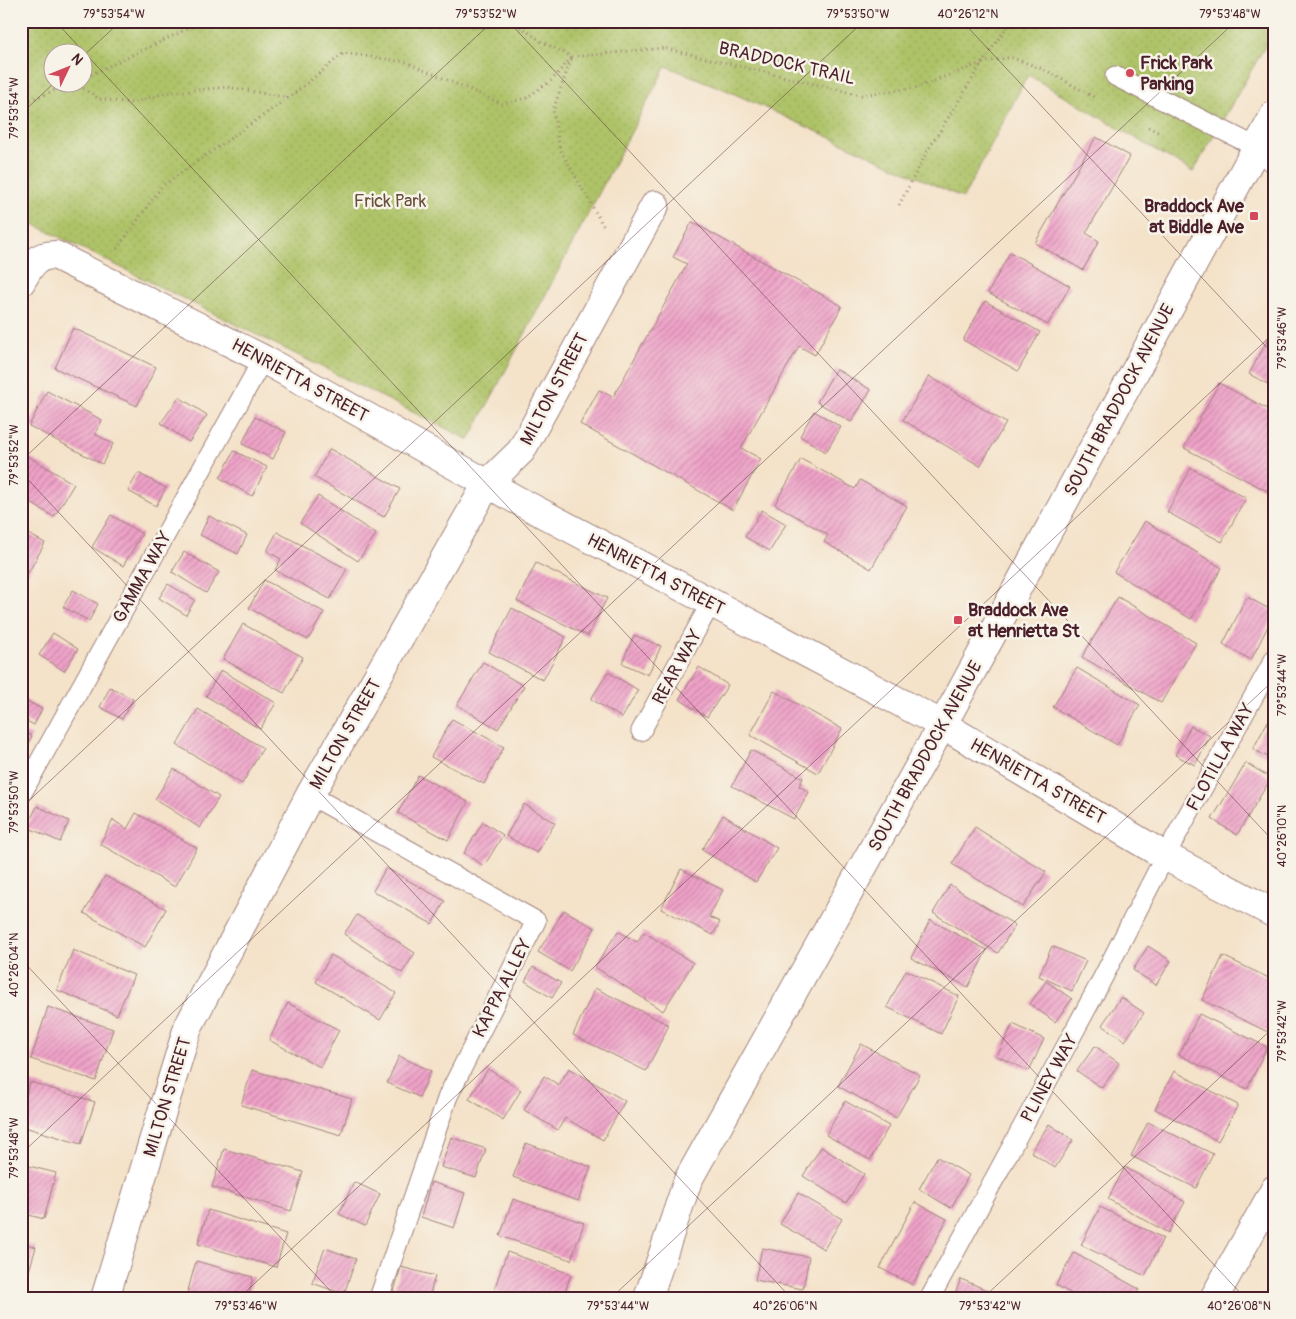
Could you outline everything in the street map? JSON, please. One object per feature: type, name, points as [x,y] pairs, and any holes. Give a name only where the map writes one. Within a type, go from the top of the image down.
[{"type":"street","name":"SOUTH BRADDOCK AVENUE","points":[[648,1298],[688,1180],[942,725],[1266,153],[1275,114]]},
{"type":"street","name":"MILTON STREET","points":[[106,1298],[188,1027],[310,795],[488,484],[521,451],[655,205]]},
{"type":"street","name":"HENRIETTA STREET","points":[[26,273],[43,255],[55,255],[263,358],[488,484],[942,725],[1165,856],[1275,914]]},
{"type":"street","points":[[1214,1298],[1275,1189]]},
{"type":"lane","points":[[1115,76],[1266,153]]},
{"type":"lane","name":"GAMMA WAY","points":[[21,795],[263,358]]},
{"type":"lane","name":"REAR WAY","points":[[641,731],[712,604]]},
{"type":"lane","name":"FLOTILLA WAY","points":[[1165,856],[1275,658]]},
{"type":"lane","name":"KAPPA ALLEY","points":[[310,795],[536,921],[448,1096],[379,1298]]},
{"type":"lane","name":"PLINEY WAY","points":[[930,1298],[1097,989],[1165,856]]},
{"type":"path","points":[[92,74],[204,21]]},
{"type":"path","points":[[512,21],[541,41],[572,57]]},
{"type":"path","points":[[899,205],[927,152],[1010,21]]},
{"type":"path","name":"BRADDOCK TRAIL","points":[[572,57],[607,52],[663,48],[860,95],[915,88],[982,63],[1010,57],[1043,69],[1088,93]]},
{"type":"path","points":[[113,253],[162,186],[289,98],[344,53],[406,62],[502,104],[526,98],[552,80],[572,57]]},
{"type":"path","points":[[572,57],[553,110],[560,149],[606,232]]},
{"type":"path","points":[[88,92],[99,100],[132,103],[164,93],[228,87],[289,98]]},
{"type":"path","points":[[21,104],[50,92]]},
{"type":"green space","name":"Frick Park","points":[[21,21],[1275,21],[1275,29],[1193,172],[1028,75],[963,198],[726,90],[666,66],[469,440],[21,218]]},
{"type":"building","points":[[1096,137],[1130,156],[1086,233],[1099,241],[1083,270],[1035,243]]},
{"type":"building","points":[[692,222],[842,306],[815,355],[799,346],[741,448],[761,459],[733,510],[580,424],[599,390],[613,397],[687,264],[673,257]]},
{"type":"building","points":[[1010,252],[1070,286],[1048,325],[988,293]]},
{"type":"building","points":[[985,301],[1040,332],[1018,371],[963,340]]},
{"type":"building","points":[[1275,327],[1275,388],[1249,374]]},
{"type":"building","points":[[73,328],[156,367],[137,406],[55,368]]},
{"type":"building","points":[[836,369],[871,390],[851,422],[817,402]]},
{"type":"building","points":[[929,376],[1006,423],[980,466],[903,420]]},
{"type":"building","points":[[1219,383],[1275,413],[1275,495],[1184,448]]},
{"type":"building","points":[[47,391],[102,420],[95,434],[113,444],[102,464],[29,426]]},
{"type":"building","points":[[179,397],[207,415],[189,442],[161,423]]},
{"type":"building","points":[[814,411],[841,427],[826,452],[800,436]]},
{"type":"building","points":[[255,417],[286,432],[273,459],[242,444]]},
{"type":"building","points":[[330,449],[400,489],[384,517],[314,477]]},
{"type":"building","points":[[234,451],[267,467],[252,496],[220,478]]},
{"type":"building","points":[[21,452],[74,484],[54,517],[21,497]]},
{"type":"building","points":[[801,459],[855,489],[860,480],[907,506],[871,569],[824,542],[828,535],[775,504]]},
{"type":"building","points":[[1191,468],[1246,498],[1222,542],[1167,512]]},
{"type":"building","points":[[138,473],[166,488],[156,506],[128,491]]},
{"type":"building","points":[[318,496],[376,534],[358,561],[300,523]]},
{"type":"building","points":[[762,510],[786,524],[770,551],[745,537]]},
{"type":"building","points":[[111,515],[142,534],[123,566],[92,547]]},
{"type":"building","points":[[209,516],[247,535],[238,554],[200,535]]},
{"type":"building","points":[[1145,521],[1222,568],[1191,619],[1114,572]]},
{"type":"building","points":[[21,530],[45,543],[27,575],[21,572]]},
{"type":"building","points":[[277,532],[347,569],[330,599],[275,570],[281,559],[267,551]]},
{"type":"building","points":[[184,552],[219,572],[206,593],[172,572]]},
{"type":"building","points":[[536,563],[607,598],[588,636],[517,601]]},
{"type":"building","points":[[264,580],[324,612],[308,640],[249,608]]},
{"type":"building","points":[[168,584],[195,600],[186,615],[159,598]]},
{"type":"building","points":[[73,590],[98,604],[89,621],[63,607]]},
{"type":"building","points":[[1118,597],[1196,643],[1161,703],[1082,657]]},
{"type":"building","points":[[1247,597],[1275,612],[1251,660],[1223,644]]},
{"type":"building","points":[[512,608],[566,637],[543,680],[489,652]]},
{"type":"building","points":[[243,624],[303,657],[284,693],[223,659]]},
{"type":"building","points":[[53,633],[78,649],[64,671],[39,655]]},
{"type":"building","points":[[634,635],[661,646],[648,675],[622,663]]},
{"type":"building","points":[[483,662],[524,686],[498,729],[457,705]]},
{"type":"building","points":[[699,667],[728,685],[707,717],[679,699]]},
{"type":"building","points":[[1077,668],[1140,705],[1117,745],[1053,707]]},
{"type":"building","points":[[221,670],[276,703],[260,729],[206,696]]},
{"type":"building","points":[[608,672],[638,690],[622,718],[591,699]]},
{"type":"building","points":[[110,687],[133,699],[122,719],[100,707]]},
{"type":"building","points":[[774,691],[842,729],[818,773],[750,735]]},
{"type":"building","points":[[21,698],[42,709],[34,725],[21,718]]},
{"type":"building","points":[[198,709],[263,748],[242,784],[177,745]]},
{"type":"building","points":[[452,719],[504,747],[484,784],[431,757]]},
{"type":"building","points":[[1268,721],[1275,725],[1275,761],[1253,749]]},
{"type":"building","points":[[1191,726],[1210,736],[1195,765],[1175,755]]},
{"type":"building","points":[[21,731],[32,736],[21,756]]},
{"type":"building","points":[[751,750],[803,778],[799,786],[809,792],[794,819],[732,786]]},
{"type":"building","points":[[1246,763],[1271,778],[1237,835],[1212,819]]},
{"type":"building","points":[[174,769],[219,797],[200,828],[155,799]]},
{"type":"building","points":[[418,775],[468,802],[448,840],[398,813]]},
{"type":"building","points":[[524,804],[555,823],[537,853],[506,836]]},
{"type":"building","points":[[37,806],[69,821],[60,842],[27,827]]},
{"type":"building","points":[[136,813],[197,848],[175,887],[100,844],[113,820],[127,829]]},
{"type":"building","points":[[723,815],[777,848],[756,882],[702,850]]},
{"type":"building","points":[[483,822],[503,835],[484,866],[464,853]]},
{"type":"building","points":[[975,827],[1046,872],[1023,907],[952,864]]},
{"type":"building","points":[[386,868],[445,901],[432,924],[373,891]]},
{"type":"building","points":[[681,869],[723,890],[709,917],[720,922],[713,935],[661,909]]},
{"type":"building","points":[[105,876],[166,909],[145,947],[84,913]]},
{"type":"building","points":[[950,885],[1015,925],[998,953],[933,913]]},
{"type":"building","points":[[564,910],[595,928],[570,971],[538,952]]},
{"type":"building","points":[[357,915],[415,953],[402,973],[344,934]]},
{"type":"building","points":[[930,920],[987,950],[968,987],[911,958]]},
{"type":"building","points":[[618,931],[637,942],[644,932],[693,963],[663,1011],[595,967]]},
{"type":"building","points":[[1052,946],[1086,961],[1072,991],[1039,976]]},
{"type":"building","points":[[1148,946],[1171,961],[1156,985],[1133,970]]},
{"type":"building","points":[[73,950],[134,975],[117,1015],[57,990]]},
{"type":"building","points":[[331,955],[396,993],[380,1020],[316,982]]},
{"type":"building","points":[[1223,956],[1275,981],[1274,1035],[1202,1000]]},
{"type":"building","points":[[533,967],[561,983],[552,998],[525,981]]},
{"type":"building","points":[[906,970],[959,996],[941,1034],[887,1007]]},
{"type":"building","points":[[1046,981],[1072,999],[1055,1022],[1030,1004]]},
{"type":"building","points":[[595,988],[669,1025],[646,1071],[573,1035]]},
{"type":"building","points":[[1121,997],[1144,1013],[1125,1041],[1102,1025]]},
{"type":"building","points":[[288,1003],[339,1030],[320,1067],[269,1040]]},
{"type":"building","points":[[48,1007],[113,1029],[96,1081],[31,1059]]},
{"type":"building","points":[[1199,1014],[1267,1047],[1247,1089],[1179,1055]]},
{"type":"building","points":[[1013,1024],[1044,1039],[1029,1071],[997,1056]]},
{"type":"building","points":[[861,1044],[920,1075],[896,1118],[838,1086]]},
{"type":"building","points":[[1095,1046],[1119,1063],[1102,1088],[1077,1071]]},
{"type":"building","points":[[399,1056],[431,1071],[419,1097],[387,1083]]},
{"type":"building","points":[[569,1068],[625,1101],[603,1140],[565,1118],[558,1130],[524,1110],[544,1076],[559,1085]]},
{"type":"building","points":[[488,1069],[521,1090],[503,1120],[469,1099]]},
{"type":"building","points":[[252,1070],[352,1099],[341,1135],[241,1105]]},
{"type":"building","points":[[1174,1071],[1238,1105],[1218,1141],[1155,1109]]},
{"type":"building","points":[[30,1082],[95,1102],[81,1144],[21,1126],[21,1111]]},
{"type":"building","points":[[845,1101],[889,1126],[870,1160],[826,1135]]},
{"type":"building","points":[[1148,1122],[1213,1154],[1196,1188],[1131,1156]]},
{"type":"building","points":[[1049,1124],[1073,1140],[1055,1168],[1031,1152]]},
{"type":"building","points":[[451,1137],[486,1149],[476,1178],[441,1167]]},
{"type":"building","points":[[526,1143],[591,1167],[578,1201],[513,1177]]},
{"type":"building","points":[[821,1147],[864,1174],[846,1203],[803,1176]]},
{"type":"building","points":[[224,1149],[303,1172],[291,1211],[212,1187]]},
{"type":"building","points":[[937,1157],[969,1175],[951,1208],[919,1189]]},
{"type":"building","points":[[21,1164],[56,1173],[44,1219],[21,1213]]},
{"type":"building","points":[[1125,1167],[1185,1202],[1168,1233],[1108,1199]]},
{"type":"building","points":[[354,1182],[380,1194],[365,1226],[339,1214]]},
{"type":"building","points":[[431,1182],[465,1193],[454,1228],[421,1217]]},
{"type":"building","points":[[798,1193],[842,1219],[824,1249],[780,1224]]},
{"type":"building","points":[[513,1199],[584,1223],[571,1260],[500,1236]]},
{"type":"building","points":[[915,1202],[947,1219],[913,1285],[880,1268]]},
{"type":"building","points":[[1100,1207],[1163,1238],[1145,1276],[1081,1245]]},
{"type":"building","points":[[208,1210],[286,1234],[276,1267],[198,1244]]},
{"type":"building","points":[[21,1242],[36,1247],[24,1288],[21,1288]]},
{"type":"building","points":[[325,1248],[356,1259],[344,1294],[312,1283]]},
{"type":"building","points":[[762,1248],[809,1257],[803,1289],[755,1280]]},
{"type":"building","points":[[507,1252],[571,1274],[563,1298],[517,1298],[494,1290]]},
{"type":"building","points":[[1074,1253],[1139,1289],[1135,1298],[1079,1298],[1056,1285]]},
{"type":"building","points":[[196,1261],[253,1277],[248,1298],[200,1298],[187,1294]]},
{"type":"building","points":[[401,1267],[435,1276],[429,1298],[392,1298]]},
{"type":"building","points":[[961,1279],[989,1291],[986,1298],[953,1298]]},
{"type":"place","name":"Frick Park Parking","points":[[1130,73]]},
{"type":"place","name":"Braddock Ave at Biddle Ave","points":[[1254,216]]},
{"type":"place","name":"Braddock Ave at Henrietta St","points":[[958,620]]}]
